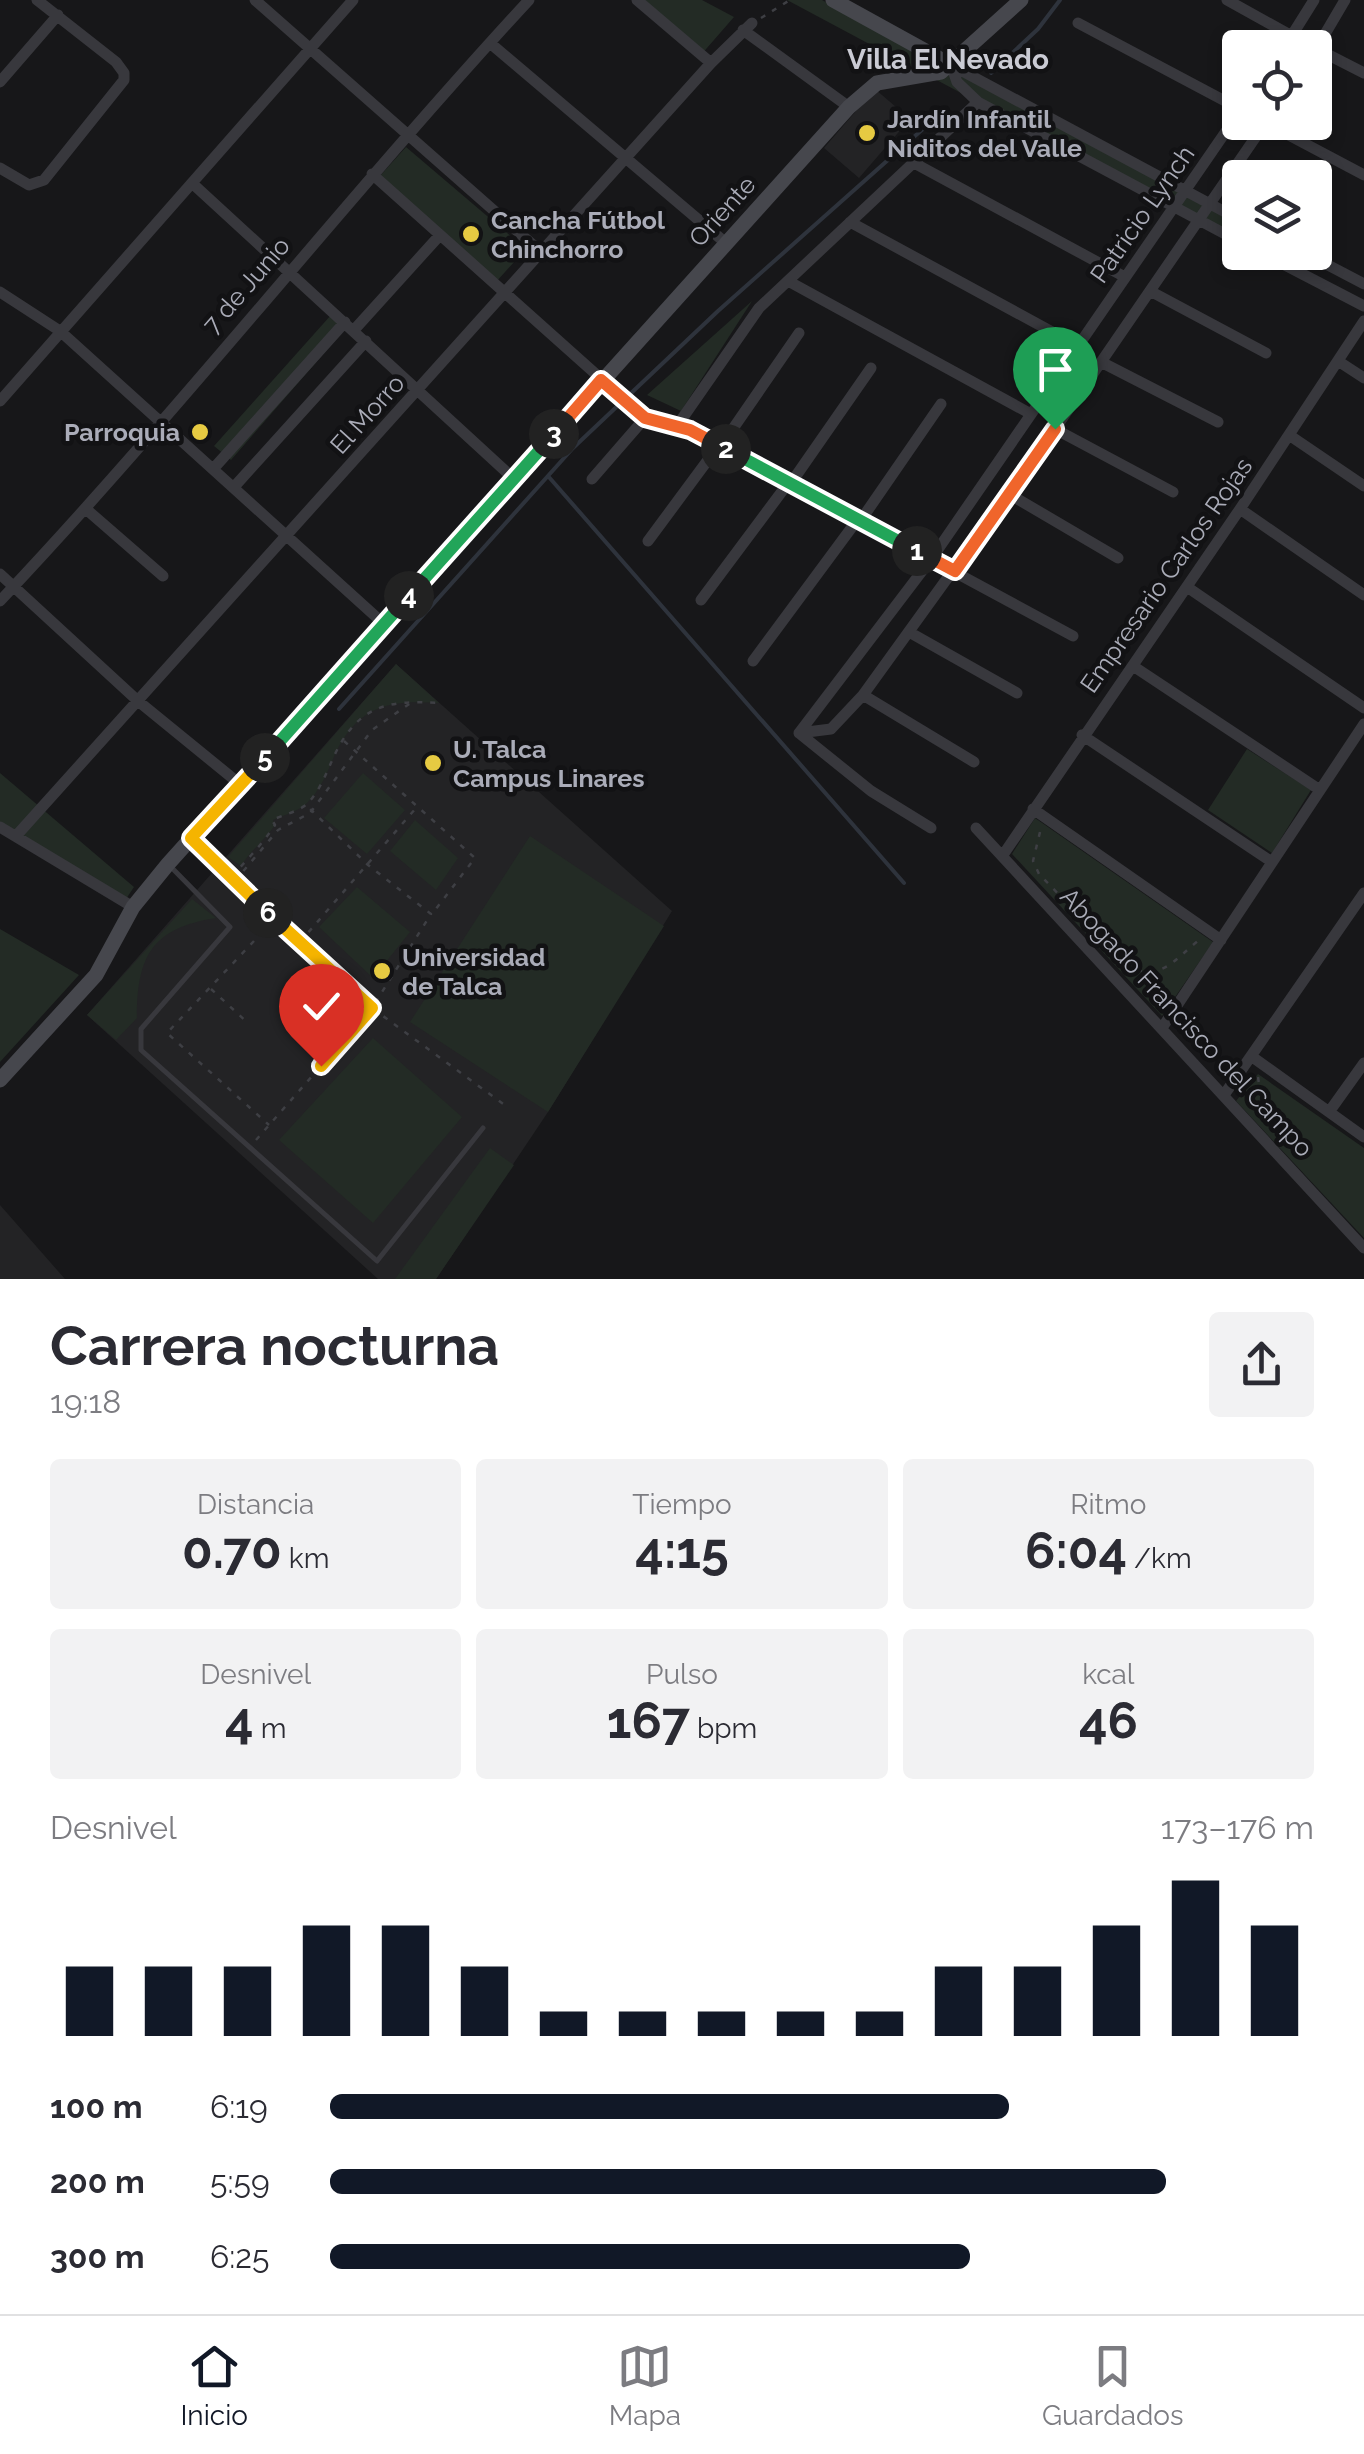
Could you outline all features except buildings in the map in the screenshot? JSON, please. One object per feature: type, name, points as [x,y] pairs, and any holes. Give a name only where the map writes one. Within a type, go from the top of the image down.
[{"type":"street","points":[[0,168],[28,185],[44,180],[121,86],[124,74],[116,62],[37,0]]},
{"type":"street","points":[[254,0],[542,253]]},
{"type":"street","points":[[0,401],[353,0]]},
{"type":"street","name":"7 de Junio","points":[[0,601],[86,509],[288,270],[529,0]]},
{"type":"street","points":[[637,0],[712,63]]},
{"type":"street","points":[[833,0],[1222,210]]},
{"type":"street","name":"Oriente","points":[[0,1080],[96,974],[133,907],[168,864],[849,107],[877,83],[927,76],[951,65],[1021,0]]},
{"type":"street","points":[[1226,0],[1281,30]]},
{"type":"street","points":[[1296,30],[1314,0]]},
{"type":"street","points":[[1328,30],[1345,0]]},
{"type":"street","points":[[0,82],[58,15]]},
{"type":"street","points":[[1078,24],[1222,100]]},
{"type":"street","points":[[748,26],[849,107]]},
{"type":"street","name":"El Morro","points":[[16,836],[748,26]]},
{"type":"street","points":[[490,43],[727,244]]},
{"type":"street","points":[[1332,58],[1364,73]]},
{"type":"street","points":[[951,65],[958,82],[978,102],[1222,233]]},
{"type":"street","points":[[677,426],[760,308],[978,102]]},
{"type":"street","name":"Patricio Lynch","points":[[799,733],[932,558],[1222,137]]},
{"type":"street","name":"Patricio Lynch","points":[[799,733],[832,730],[864,695],[1055,429],[1254,140]]},
{"type":"street","points":[[1298,140],[1364,175]]},
{"type":"street","points":[[914,163],[1126,277]]},
{"type":"street","points":[[372,174],[640,415],[677,426],[720,446],[1074,636]]},
{"type":"street","points":[[194,184],[514,479]]},
{"type":"street","points":[[850,222],[1078,346]]},
{"type":"street","points":[[214,468],[440,234]]},
{"type":"street","points":[[1332,267],[1364,284]]},
{"type":"street","points":[[1295,270],[1364,306]]},
{"type":"street","points":[[788,281],[1031,414]]},
{"type":"street","points":[[1150,291],[1266,353]]},
{"type":"street","points":[[0,292],[60,332],[384,624]]},
{"type":"street","name":"Empresario Carlos Rojas","points":[[1003,855],[1038,812],[1082,735],[1240,510],[1364,321]]},
{"type":"street","points":[[648,541],[800,334]]},
{"type":"street","points":[[234,487],[366,341]]},
{"type":"street","points":[[1338,361],[1364,378]]},
{"type":"street","points":[[1101,362],[1218,422]]},
{"type":"street","points":[[701,600],[871,368]]},
{"type":"street","points":[[754,661],[860,520],[940,404]]},
{"type":"street","points":[[592,479],[640,415]]},
{"type":"street","points":[[1055,429],[1173,492]]},
{"type":"street","points":[[1289,435],[1364,486]]},
{"type":"street","points":[[1009,494],[1118,558]]},
{"type":"street","points":[[86,509],[163,576]]},
{"type":"street","points":[[1240,510],[1364,595]]},
{"type":"street","points":[[0,574],[138,702],[241,785]]},
{"type":"street","points":[[1187,587],[1364,708]]},
{"type":"street","points":[[909,632],[1017,693]]},
{"type":"street","points":[[1133,666],[1320,790]]},
{"type":"street","points":[[864,695],[974,762]]},
{"type":"street","points":[[1162,1028],[1364,724]]},
{"type":"street","points":[[799,733],[871,791],[931,828]]},
{"type":"street","points":[[1082,735],[1272,862]]},
{"type":"street","points":[[1038,812],[1220,940]]},
{"type":"street","points":[[0,827],[133,907]]},
{"type":"street","name":"Abogado Francisco del Campo","points":[[976,828],[1364,1248]]},
{"type":"street","points":[[1224,1095],[1362,900]]},
{"type":"street","points":[[1251,1056],[1364,1137]]},
{"type":"street","points":[[1329,1112],[1364,1063]]},
{"type":"lane","points":[[168,864],[230,927],[141,1029],[141,1050],[377,1260],[483,1128]]},
{"type":"path","points":[[748,26],[790,0]]},
{"type":"path","points":[[233,879],[278,830],[310,813],[372,730],[413,701]]},
{"type":"path","points":[[233,879],[275,825],[272,820],[306,805],[325,778],[342,740],[368,711],[392,702],[440,703]]},
{"type":"path","points":[[251,1146],[372,1008],[431,914],[475,858],[342,740]]},
{"type":"path","points":[[306,805],[368,865],[431,914]]},
{"type":"path","points":[[299,943],[416,807]]},
{"type":"path","points":[[1038,812],[1032,860],[1039,874],[1128,966],[1142,974],[1160,972],[1209,932]]},
{"type":"path","points":[[191,838],[372,1008],[506,1106]]},
{"type":"path","points":[[254,941],[167,1033],[270,1125]]},
{"type":"path","points":[[210,988],[250,1024]]},
{"type":"path","points":[[1264,1066],[1258,1074],[1266,1124]]},
{"type":"shaded area","points":[[637,0],[702,0],[734,17],[700,56]]},
{"type":"shaded area","points":[[787,0],[822,0],[1222,215],[1222,232]]},
{"type":"shaded area","name":"Jardín Infantil Niditos del Valle","points":[[875,89],[910,119],[859,178],[824,148]]},
{"type":"shaded area","points":[[406,147],[526,249],[496,282],[379,177]]},
{"type":"shaded area","points":[[752,301],[681,411],[647,395]]},
{"type":"shaded area","points":[[331,315],[346,328],[231,460],[214,446]]},
{"type":"shaded area","name":"Universidad de Talca","points":[[396,664],[672,911],[548,1112],[436,1279],[378,1279],[87,1015]]},
{"type":"shaded area","points":[[396,664],[439,703],[390,705],[365,716],[344,738],[308,802],[273,820],[275,825],[241,866],[228,857]]},
{"type":"shaded area","points":[[1247,749],[1311,790],[1272,853],[1208,810]]},
{"type":"shaded area","points":[[0,773],[134,887],[126,899],[0,822]]},
{"type":"shaded area","points":[[363,773],[405,810],[367,854],[324,818]]},
{"type":"shaded area","points":[[1035,818],[1213,942],[1162,1016],[1012,854]]},
{"type":"shaded area","points":[[415,820],[458,858],[436,890],[390,851]]},
{"type":"shaded area","points":[[530,836],[664,926],[548,1112],[410,1022]]},
{"type":"shaded area","points":[[357,887],[410,932],[373,978],[319,927]]},
{"type":"shaded area","points":[[192,899],[216,918],[177,929],[152,948],[140,978],[137,1018],[116,1040],[87,1015]]},
{"type":"shaded area","points":[[0,929],[79,975],[0,1062]]},
{"type":"shaded area","points":[[373,1038],[462,1117],[373,1223],[279,1140]]},
{"type":"shaded area","points":[[1258,1074],[1364,1148],[1364,1238],[1236,1101]]},
{"type":"shaded area","points":[[490,1148],[514,1165],[436,1279],[395,1279]]},
{"type":"shaded area","points":[[0,1205],[65,1279],[0,1279]]},
{"type":"waterway","points":[[991,73],[1038,29],[1060,0]]},
{"type":"waterway","points":[[339,709],[573,448],[718,311],[942,112]]},
{"type":"waterway","points":[[548,476],[904,883]]},
{"type":"place","name":"Jardín Infantil Niditos del Valle","points":[[867,133]]},
{"type":"place","name":"Cancha Fútbol Chinchorro","points":[[471,234]]},
{"type":"place","name":"Parroquia","points":[[200,432]]},
{"type":"place","name":"U. Talca Campus Linares","points":[[433,763]]},
{"type":"place","name":"Universidad de Talca","points":[[382,971]]},
{"type":"district","name":"Villa El Nevado","points":[[948,59]]},
{"type":"route","points":[[321,1066],[372,1008],[191,838],[601,380],[645,418],[695,432],[955,571],[1055,429]]}]
